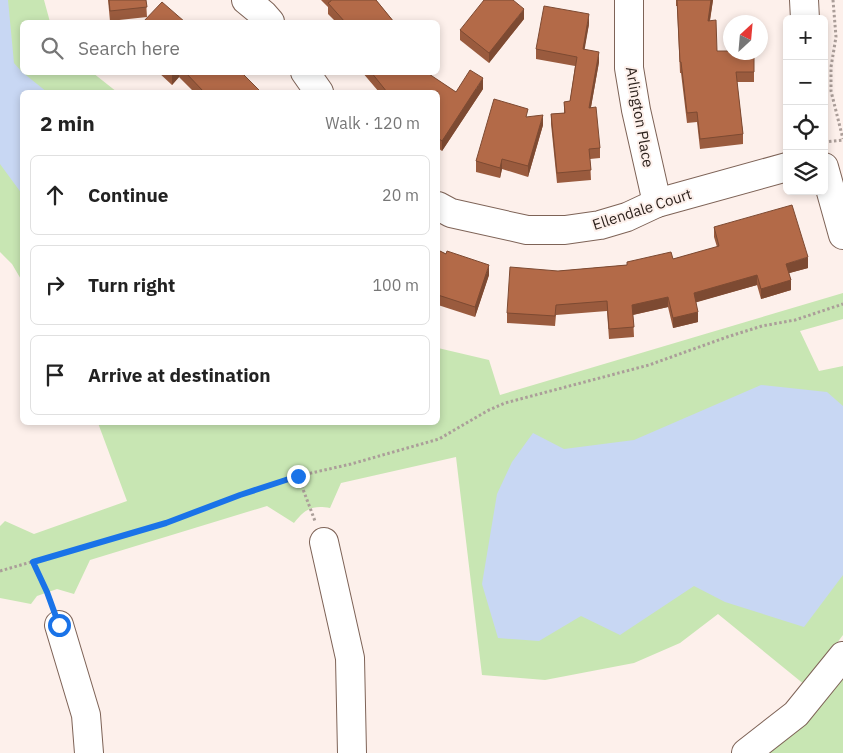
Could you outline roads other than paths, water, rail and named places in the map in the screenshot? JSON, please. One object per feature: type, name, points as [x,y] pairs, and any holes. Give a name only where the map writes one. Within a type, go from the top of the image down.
[{"type":"street","points":[[246,0],[268,20]]},
{"type":"street","name":"Arlington Place","points":[[629,0],[629,68],[636,110],[657,203]]},
{"type":"street","points":[[804,0],[805,15]]},
{"type":"street","points":[[307,75],[318,90]]},
{"type":"street","name":"Ellendale Court","points":[[440,207],[451,213],[527,230],[565,230],[600,225],[627,217],[657,203],[783,168]]},
{"type":"street","points":[[828,181],[843,235]]},
{"type":"street","points":[[324,542],[350,658],[352,753]]},
{"type":"street","points":[[59,625],[86,715],[89,753]]},
{"type":"street","points":[[746,753],[796,714],[843,656]]},
{"type":"water","points":[[0,0],[8,0],[14,63],[20,70],[20,75],[26,75],[44,90],[20,90],[20,191],[0,164]]},
{"type":"water","points":[[761,385],[827,392],[843,406],[843,575],[804,627],[725,602],[694,586],[620,635],[581,616],[539,641],[498,638],[482,584],[497,494],[512,462],[533,433],[564,449],[634,440]]}]
